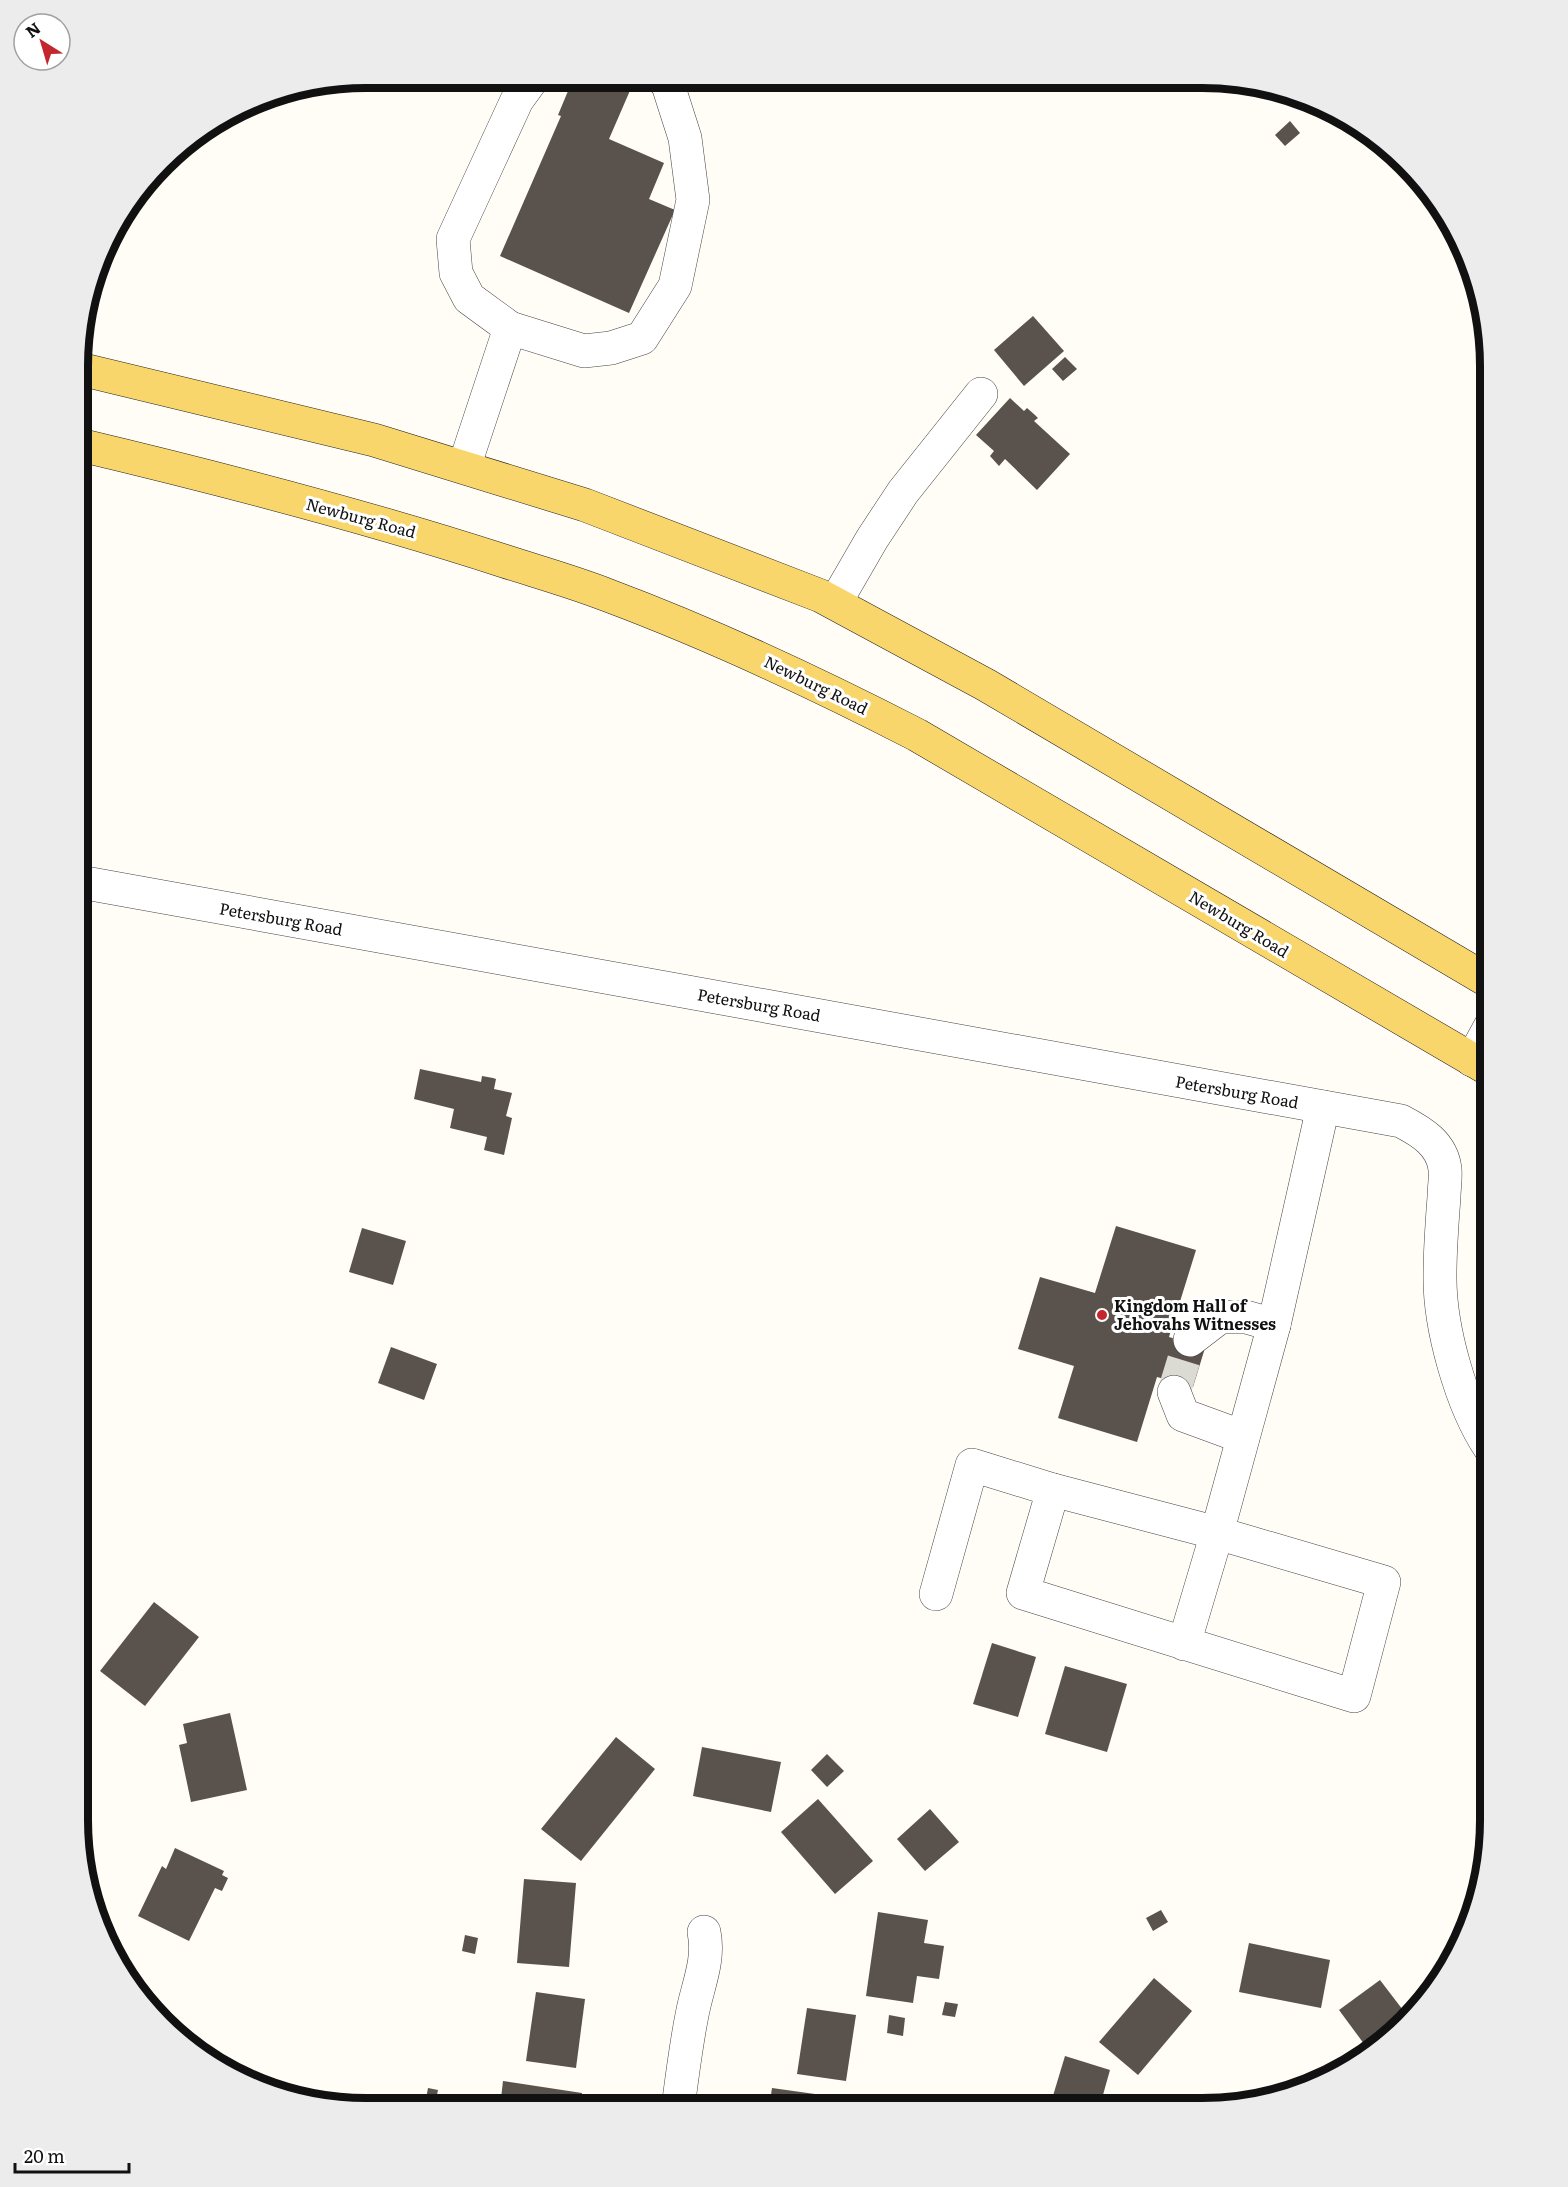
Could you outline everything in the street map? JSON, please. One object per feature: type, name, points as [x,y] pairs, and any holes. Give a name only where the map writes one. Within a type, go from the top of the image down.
[{"type":"main road","points":[[88,371],[374,440],[464,467],[585,505],[835,603],[986,685],[1480,975]]},
{"type":"main road","name":"Newburg Road","points":[[88,447],[429,537],[606,594],[717,639],[823,686],[917,735],[1480,1064]]},
{"type":"street","points":[[525,88],[516,100],[453,239],[456,273],[469,298],[510,328],[584,351],[611,348],[642,338],[675,286],[693,200],[685,138],[669,88]]},
{"type":"street","points":[[464,467],[510,328]]},
{"type":"street","points":[[835,603],[872,539],[903,492],[981,394]]},
{"type":"street","name":"Petersburg Road","points":[[88,883],[1401,1122],[1422,1132],[1433,1142],[1445,1169],[1440,1277],[1443,1318],[1456,1375],[1480,1431]]},
{"type":"street","points":[[1184,1644],[1274,1324],[1323,1107]]},
{"type":"street","points":[[1190,1340],[1220,1317],[1246,1317],[1274,1324]]},
{"type":"street","points":[[1174,1392],[1184,1415],[1243,1437]]},
{"type":"street","points":[[936,1594],[972,1465],[1053,1490],[1217,1533],[1384,1582],[1353,1696],[1023,1593],[1053,1490]]},
{"type":"street","points":[[679,2098],[692,2014],[706,1959],[707,1944],[704,1932]]},
{"type":"building","points":[[569,88],[631,88],[609,139],[664,163],[649,199],[675,210],[629,313],[500,256],[561,116],[558,115]]},
{"type":"building","points":[[1290,121],[1300,133],[1285,146],[1275,135]]},
{"type":"building","points":[[1033,316],[1064,351],[1024,386],[994,350]]},
{"type":"building","points":[[1065,357],[1077,369],[1063,381],[1052,369]]},
{"type":"building","points":[[1010,398],[1024,411],[1027,408],[1035,415],[1038,418],[1034,421],[1070,454],[1037,490],[1005,459],[999,466],[990,456],[994,451],[976,435]]},
{"type":"building","points":[[420,1069],[481,1082],[482,1076],[493,1078],[496,1079],[494,1089],[512,1093],[506,1116],[512,1118],[504,1155],[484,1150],[487,1137],[450,1128],[454,1109],[414,1099]]},
{"type":"building","name":"Kingdom Hall of Jehovahs Witnesses","points":[[1116,1226],[1196,1250],[1169,1337],[1205,1348],[1193,1387],[1157,1377],[1137,1442],[1058,1418],[1074,1366],[1018,1349],[1040,1277],[1095,1293]]},
{"type":"building","points":[[362,1228],[406,1241],[393,1285],[349,1272]]},
{"type":"building","points":[[391,1347],[437,1364],[424,1400],[378,1383]]},
{"type":"building","points":[[154,1602],[199,1637],[145,1706],[100,1671]]},
{"type":"building","points":[[992,1643],[1036,1657],[1018,1717],[973,1704]]},
{"type":"building","points":[[1065,1666],[1127,1684],[1107,1752],[1045,1734]]},
{"type":"building","points":[[230,1713],[247,1790],[191,1802],[179,1745],[187,1743],[183,1724]]},
{"type":"building","points":[[616,1737],[655,1769],[581,1861],[541,1829]]},
{"type":"building","points":[[702,1747],[781,1762],[771,1812],[693,1796]]},
{"type":"building","points":[[827,1754],[844,1771],[827,1787],[811,1770]]},
{"type":"building","points":[[818,1799],[873,1861],[835,1894],[781,1832]]},
{"type":"building","points":[[930,1809],[959,1842],[925,1871],[897,1839]]},
{"type":"building","points":[[175,1848],[224,1871],[222,1875],[228,1878],[222,1891],[215,1888],[189,1941],[138,1916],[162,1866],[166,1869]]},
{"type":"building","points":[[524,1879],[576,1883],[569,1967],[517,1963]]},
{"type":"building","points":[[1161,1910],[1168,1922],[1153,1931],[1146,1918]]},
{"type":"building","points":[[878,1912],[928,1920],[924,1943],[944,1946],[939,1979],[917,1976],[913,2003],[866,1996]]},
{"type":"building","points":[[465,1935],[478,1938],[475,1954],[462,1951]]},
{"type":"building","points":[[1249,1943],[1330,1960],[1321,2008],[1239,1992]]},
{"type":"building","points":[[1154,1978],[1192,2011],[1138,2075],[1099,2042]]},
{"type":"building","points":[[1380,1980],[1404,2011],[1365,2045],[1339,2010]]},
{"type":"building","points":[[536,1992],[585,1999],[576,2068],[526,2061]]},
{"type":"building","points":[[945,2002],[958,2004],[955,2017],[942,2015]]},
{"type":"building","points":[[807,2008],[856,2015],[846,2081],[797,2074]]},
{"type":"building","points":[[889,2015],[905,2018],[903,2036],[887,2033]]},
{"type":"building","points":[[1065,2056],[1110,2070],[1102,2098],[1052,2098]]},
{"type":"building","points":[[503,2081],[582,2093],[581,2098],[501,2098]]},
{"type":"building","points":[[428,2088],[438,2090],[436,2098],[426,2098]]},
{"type":"building","points":[[772,2088],[822,2095],[822,2098],[770,2098]]},
{"type":"tunnel","points":[[1174,1392],[1190,1340]]},
{"type":"place","name":"Kingdom Hall of Jehovahs Witnesses","points":[[1102,1315]]}]
